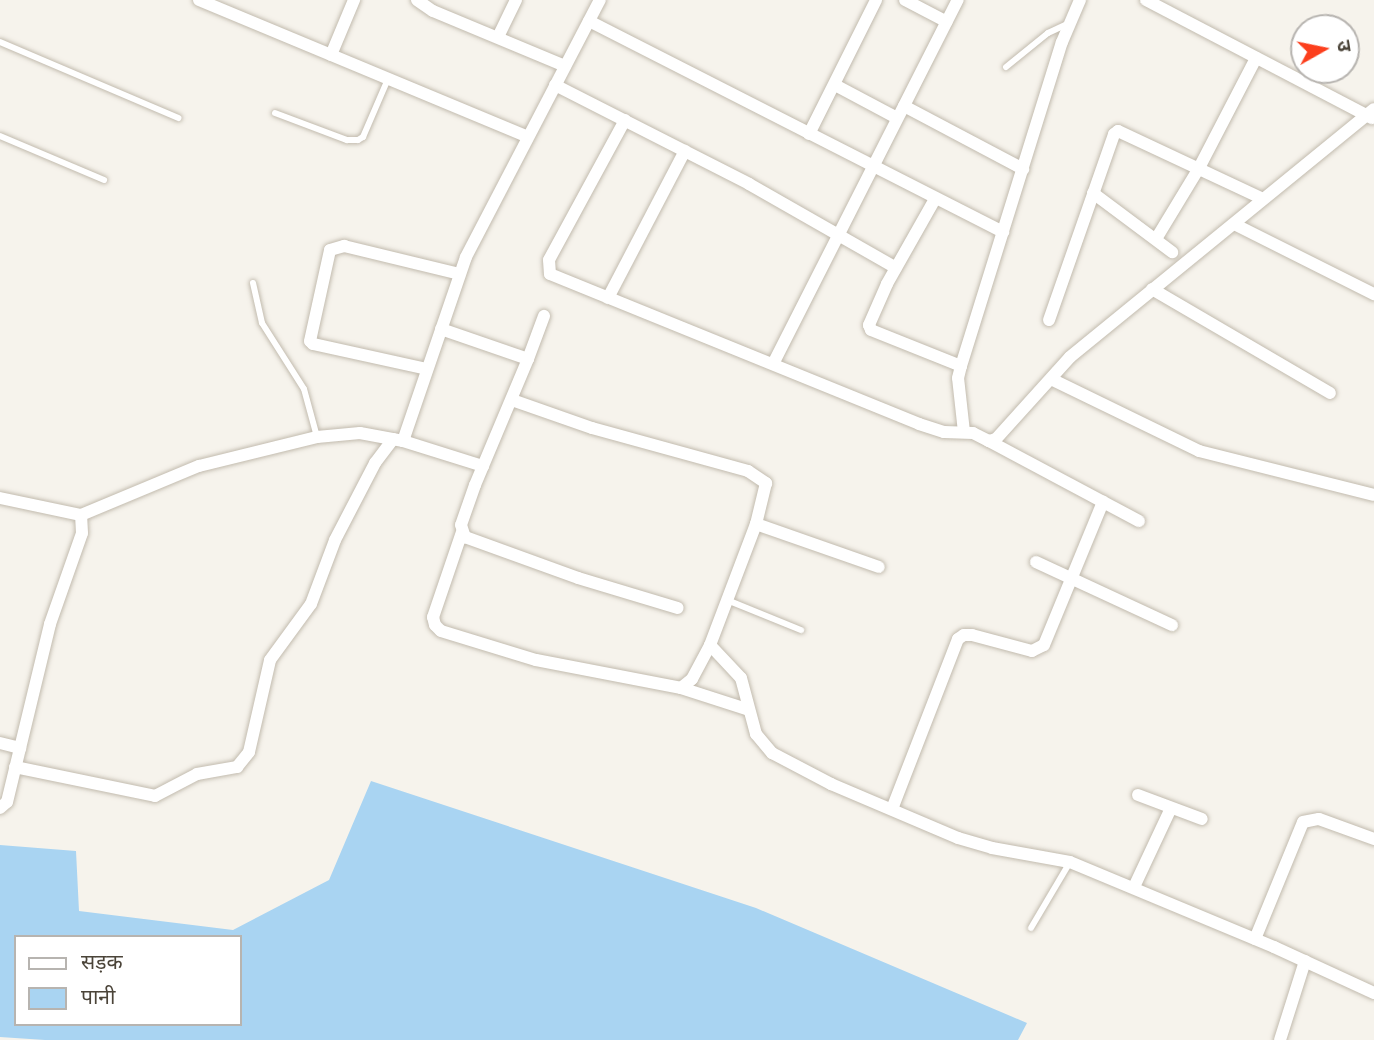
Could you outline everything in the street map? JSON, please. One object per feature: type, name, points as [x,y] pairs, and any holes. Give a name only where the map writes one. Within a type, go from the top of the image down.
[{"type":"street","points":[[331,55],[354,0]]},
{"type":"street","points":[[417,0],[433,11],[565,66]]},
{"type":"street","points":[[498,37],[516,0]]},
{"type":"street","points":[[15,767],[155,796],[197,774],[237,767],[248,752],[270,660],[311,604],[335,540],[375,463],[398,440],[427,369],[460,274],[600,0]]},
{"type":"street","points":[[809,134],[876,0]]},
{"type":"street","points":[[905,0],[947,22]]},
{"type":"street","points":[[773,364],[958,0]]},
{"type":"street","points":[[969,432],[958,378],[961,366],[1070,22],[1080,0]]},
{"type":"street","points":[[987,440],[996,439],[1070,357],[1371,114],[1146,0]]},
{"type":"street","points":[[204,1],[528,137]]},
{"type":"street","points":[[589,21],[1003,232]]},
{"type":"street","points":[[1156,239],[1199,168],[1256,58]]},
{"type":"street","points":[[555,85],[685,151],[896,268]]},
{"type":"street","points":[[835,85],[897,118]]},
{"type":"street","points":[[904,106],[1023,170]]},
{"type":"street","points":[[625,121],[548,268],[557,278],[919,424],[944,432],[969,432],[1139,521]]},
{"type":"street","points":[[1049,320],[1114,134],[1118,131],[1263,200]]},
{"type":"street","points":[[608,298],[685,151]]},
{"type":"street","points":[[1093,194],[1172,252]]},
{"type":"street","points":[[935,199],[871,319],[871,330],[961,366]]},
{"type":"street","points":[[1234,224],[1374,294]]},
{"type":"street","points":[[427,369],[313,344],[310,341],[330,250],[344,246],[460,274]]},
{"type":"street","points":[[1152,289],[1331,393]]},
{"type":"street","points":[[544,316],[461,525],[462,532],[465,537],[578,578],[678,608]]},
{"type":"street","points":[[441,329],[528,359]]},
{"type":"street","points":[[1051,379],[1199,451],[1374,495]]},
{"type":"street","points":[[512,400],[592,428],[755,474],[766,483],[756,524],[710,645],[692,679],[681,688]]},
{"type":"street","points":[[0,498],[81,515],[199,466],[317,437],[360,433],[398,440],[484,466]]},
{"type":"street","points":[[891,809],[958,639],[964,635],[972,635],[1032,651],[1039,650],[1044,645],[1103,502]]},
{"type":"street","points":[[0,808],[7,802],[50,624],[82,533],[81,515]]},
{"type":"street","points":[[756,524],[879,567]]},
{"type":"street","points":[[462,532],[433,617],[435,625],[441,631],[536,660],[681,688],[749,710]]},
{"type":"street","points":[[1036,562],[1172,625]]},
{"type":"street","points":[[710,645],[740,678],[756,734],[772,753],[831,784],[958,838],[992,848],[1070,862],[1255,939],[1374,993]]},
{"type":"street","points":[[0,743],[20,748]]},
{"type":"street","points":[[1138,795],[1202,819]]},
{"type":"street","points":[[1133,887],[1171,808]]},
{"type":"street","points":[[1255,939],[1303,822],[1320,819],[1374,839]]},
{"type":"street","points":[[1280,1040],[1306,961]]},
{"type":"lane","points":[[1006,67],[1048,33],[1070,22]]},
{"type":"lane","points":[[0,42],[178,118]]},
{"type":"lane","points":[[275,113],[347,140],[358,140],[363,137],[388,79]]},
{"type":"lane","points":[[0,135],[104,180]]},
{"type":"lane","points":[[253,284],[262,323],[304,389],[317,437]]},
{"type":"lane","points":[[727,600],[801,630]]},
{"type":"lane","points":[[1031,928],[1070,862]]},
{"type":"water","points":[[371,781],[756,908],[1027,1023],[1018,1040],[45,1040],[0,1037],[0,845],[76,851],[79,911],[233,930],[329,880]]}]
